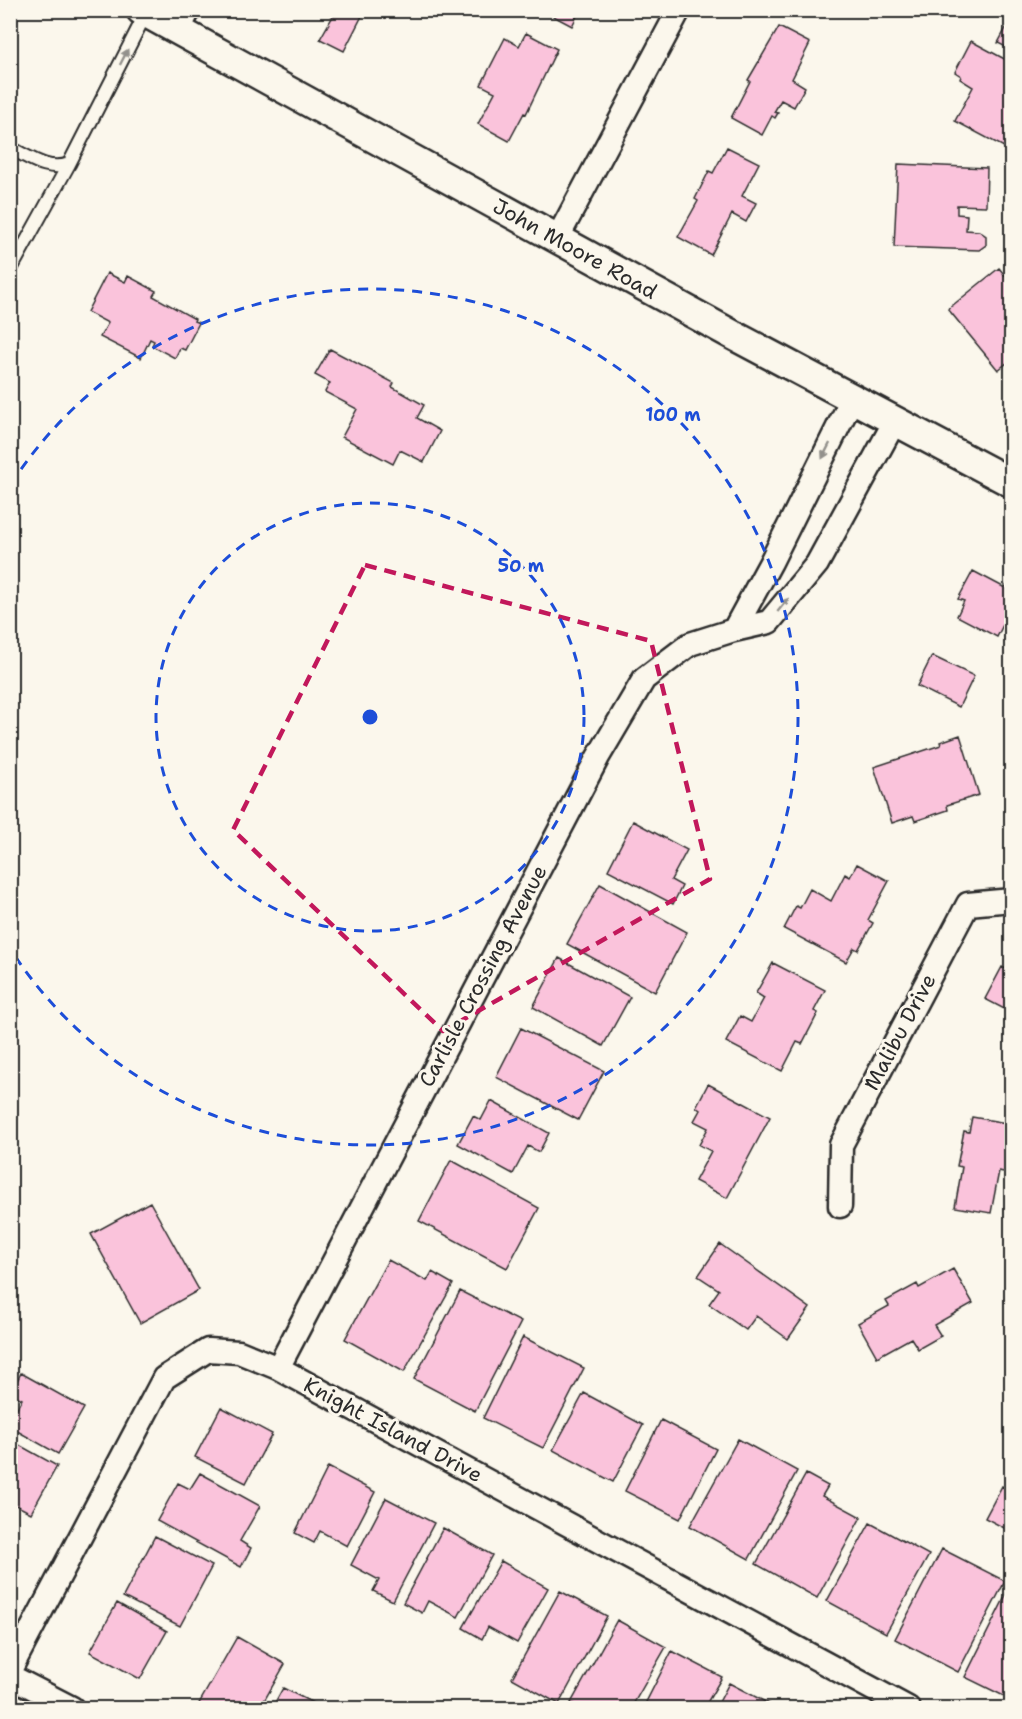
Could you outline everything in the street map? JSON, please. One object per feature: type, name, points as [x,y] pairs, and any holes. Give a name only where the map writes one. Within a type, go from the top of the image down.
[{"type":"street","points":[[557,239],[679,10]]},
{"type":"street","name":"John Moore Road","points":[[144,12],[184,21],[557,239],[1011,483]]},
{"type":"street","points":[[734,630],[771,562],[852,399]]},
{"type":"street","name":"Carlisle Crossing Avenue","points":[[278,1368],[598,757],[644,679],[690,644],[769,622],[817,564],[895,422]]},
{"type":"street","name":"Malibu Drive","points":[[840,1206],[841,1145],[968,904],[1011,900]]},
{"type":"street","name":"Knight Island Drive","points":[[10,1670],[164,1378],[208,1350],[239,1352],[278,1368],[908,1708]]},
{"type":"street","points":[[10,1676],[72,1708]]},
{"type":"lane","points":[[10,271],[69,164],[144,12]]},
{"type":"lane","points":[[10,148],[48,166],[59,168],[69,164]]},
{"type":"highlighted area","points":[[365,565],[651,641],[710,879],[443,1031],[233,830]]},
{"type":"building","points":[[323,10],[365,10],[344,51],[320,39],[333,16]]},
{"type":"building","points":[[542,10],[580,10],[572,26]]},
{"type":"building","points":[[1012,17],[1012,50],[998,43]]},
{"type":"building","points":[[779,27],[810,43],[792,79],[805,87],[794,107],[781,100],[774,112],[778,113],[775,118],[772,116],[762,135],[731,118],[750,81],[748,80]]},
{"type":"building","points":[[526,33],[557,49],[526,114],[524,113],[509,141],[478,124],[495,92],[481,85],[505,38],[519,46]]},
{"type":"building","points":[[971,41],[1012,63],[1012,110],[1009,115],[1012,116],[1012,132],[1004,147],[955,121],[973,87],[960,79],[961,76],[955,72]]},
{"type":"building","points":[[727,147],[759,163],[742,196],[756,203],[746,222],[732,214],[711,255],[678,237],[698,201],[695,199],[709,171],[713,173]]},
{"type":"building","points":[[898,164],[987,168],[986,206],[957,205],[957,214],[967,215],[966,230],[979,231],[986,236],[986,245],[979,250],[894,247]]},
{"type":"building","points":[[999,268],[1012,284],[1012,359],[998,370],[948,309]]},
{"type":"building","points":[[107,273],[125,282],[128,276],[156,291],[153,296],[195,319],[194,321],[199,323],[185,350],[180,348],[175,358],[152,346],[154,341],[150,339],[141,358],[100,337],[108,323],[87,312]]},
{"type":"building","points":[[330,349],[394,383],[392,387],[424,405],[417,418],[440,431],[424,462],[400,450],[393,464],[342,437],[357,409],[325,392],[330,383],[315,375]]},
{"type":"building","points":[[973,571],[1005,588],[1008,583],[1012,585],[1012,627],[1004,623],[997,637],[957,616],[964,601],[958,599]]},
{"type":"building","points":[[932,656],[974,676],[959,707],[917,686]]},
{"type":"building","points":[[960,735],[979,795],[947,805],[948,810],[915,821],[913,816],[892,823],[874,767],[941,745],[940,742]]},
{"type":"building","points":[[633,821],[687,850],[671,880],[682,886],[673,904],[608,870]]},
{"type":"building","points":[[857,864],[889,881],[868,920],[873,923],[858,950],[854,948],[846,962],[784,929],[796,906],[800,908],[810,889],[831,901],[845,874],[850,877]]},
{"type":"building","points":[[600,884],[687,932],[655,992],[567,944]]},
{"type":"building","points":[[559,958],[630,997],[603,1046],[533,1007]]},
{"type":"building","points":[[773,963],[825,990],[814,1011],[818,1013],[802,1044],[797,1042],[782,1071],[726,1042],[740,1016],[751,1022],[764,998],[756,993]]},
{"type":"building","points":[[1002,967],[1012,972],[1012,1013],[985,999]]},
{"type":"building","points":[[521,1028],[604,1071],[578,1120],[496,1077]]},
{"type":"building","points":[[708,1084],[770,1117],[727,1198],[695,1181],[711,1151],[699,1145],[708,1128],[694,1121],[700,1110],[696,1107]]},
{"type":"building","points":[[491,1101],[549,1133],[539,1152],[528,1146],[513,1174],[458,1144],[473,1116],[481,1120]]},
{"type":"building","points":[[972,1117],[1012,1124],[1012,1174],[999,1171],[991,1213],[955,1207],[962,1167],[957,1166],[964,1131],[969,1132]]},
{"type":"building","points":[[451,1160],[539,1208],[507,1268],[419,1221]]},
{"type":"building","points":[[150,1202],[199,1290],[140,1323],[91,1234]]},
{"type":"building","points":[[720,1244],[810,1308],[788,1339],[756,1316],[746,1330],[709,1304],[719,1290],[698,1276]]},
{"type":"building","points":[[388,1260],[427,1281],[432,1272],[453,1284],[404,1372],[345,1339]]},
{"type":"building","points":[[953,1269],[973,1303],[934,1325],[941,1336],[918,1349],[911,1338],[877,1357],[858,1323],[889,1306],[886,1301],[917,1284],[919,1288]]},
{"type":"building","points":[[460,1291],[521,1322],[475,1411],[414,1379]]},
{"type":"building","points":[[523,1337],[584,1368],[543,1448],[483,1418]]},
{"type":"building","points":[[21,1373],[84,1408],[58,1454],[10,1427],[10,1420],[22,1399],[11,1393]]},
{"type":"building","points":[[584,1393],[643,1425],[613,1482],[553,1450]]},
{"type":"building","points":[[221,1407],[272,1434],[246,1483],[195,1457]]},
{"type":"building","points":[[661,1420],[716,1449],[680,1519],[625,1491]]},
{"type":"building","points":[[738,1439],[797,1471],[749,1559],[690,1526]]},
{"type":"building","points":[[10,1440],[57,1466],[31,1513],[10,1502]]},
{"type":"building","points":[[328,1467],[375,1492],[347,1546],[320,1531],[314,1543],[295,1533]]},
{"type":"building","points":[[200,1473],[260,1506],[240,1541],[251,1548],[241,1567],[157,1521],[178,1483],[190,1489]]},
{"type":"building","points":[[806,1474],[828,1486],[822,1496],[861,1517],[817,1598],[756,1564]]},
{"type":"building","points":[[1002,1486],[1012,1491],[1012,1532],[985,1518]]},
{"type":"building","points":[[386,1498],[434,1523],[393,1601],[373,1591],[379,1580],[351,1565]]},
{"type":"building","points":[[870,1523],[929,1555],[886,1633],[827,1601]]},
{"type":"building","points":[[443,1528],[492,1555],[458,1617],[428,1601],[422,1613],[403,1603]]},
{"type":"building","points":[[155,1536],[212,1566],[180,1626],[123,1597]]},
{"type":"building","points":[[942,1549],[1005,1581],[958,1672],[895,1639]]},
{"type":"building","points":[[501,1561],[548,1588],[517,1643],[488,1627],[482,1639],[463,1628]]},
{"type":"building","points":[[560,1591],[607,1616],[559,1704],[512,1678]]},
{"type":"building","points":[[1006,1595],[1012,1597],[1012,1700],[965,1677]]},
{"type":"building","points":[[117,1603],[167,1631],[140,1679],[90,1652]]},
{"type":"building","points":[[617,1620],[666,1647],[631,1708],[581,1708],[571,1703]]},
{"type":"building","points":[[237,1637],[285,1664],[260,1708],[197,1707]]},
{"type":"building","points":[[672,1651],[722,1677],[704,1708],[643,1708]]},
{"type":"building","points":[[729,1683],[777,1708],[716,1708]]},
{"type":"building","points":[[283,1688],[323,1708],[272,1708]]}]
